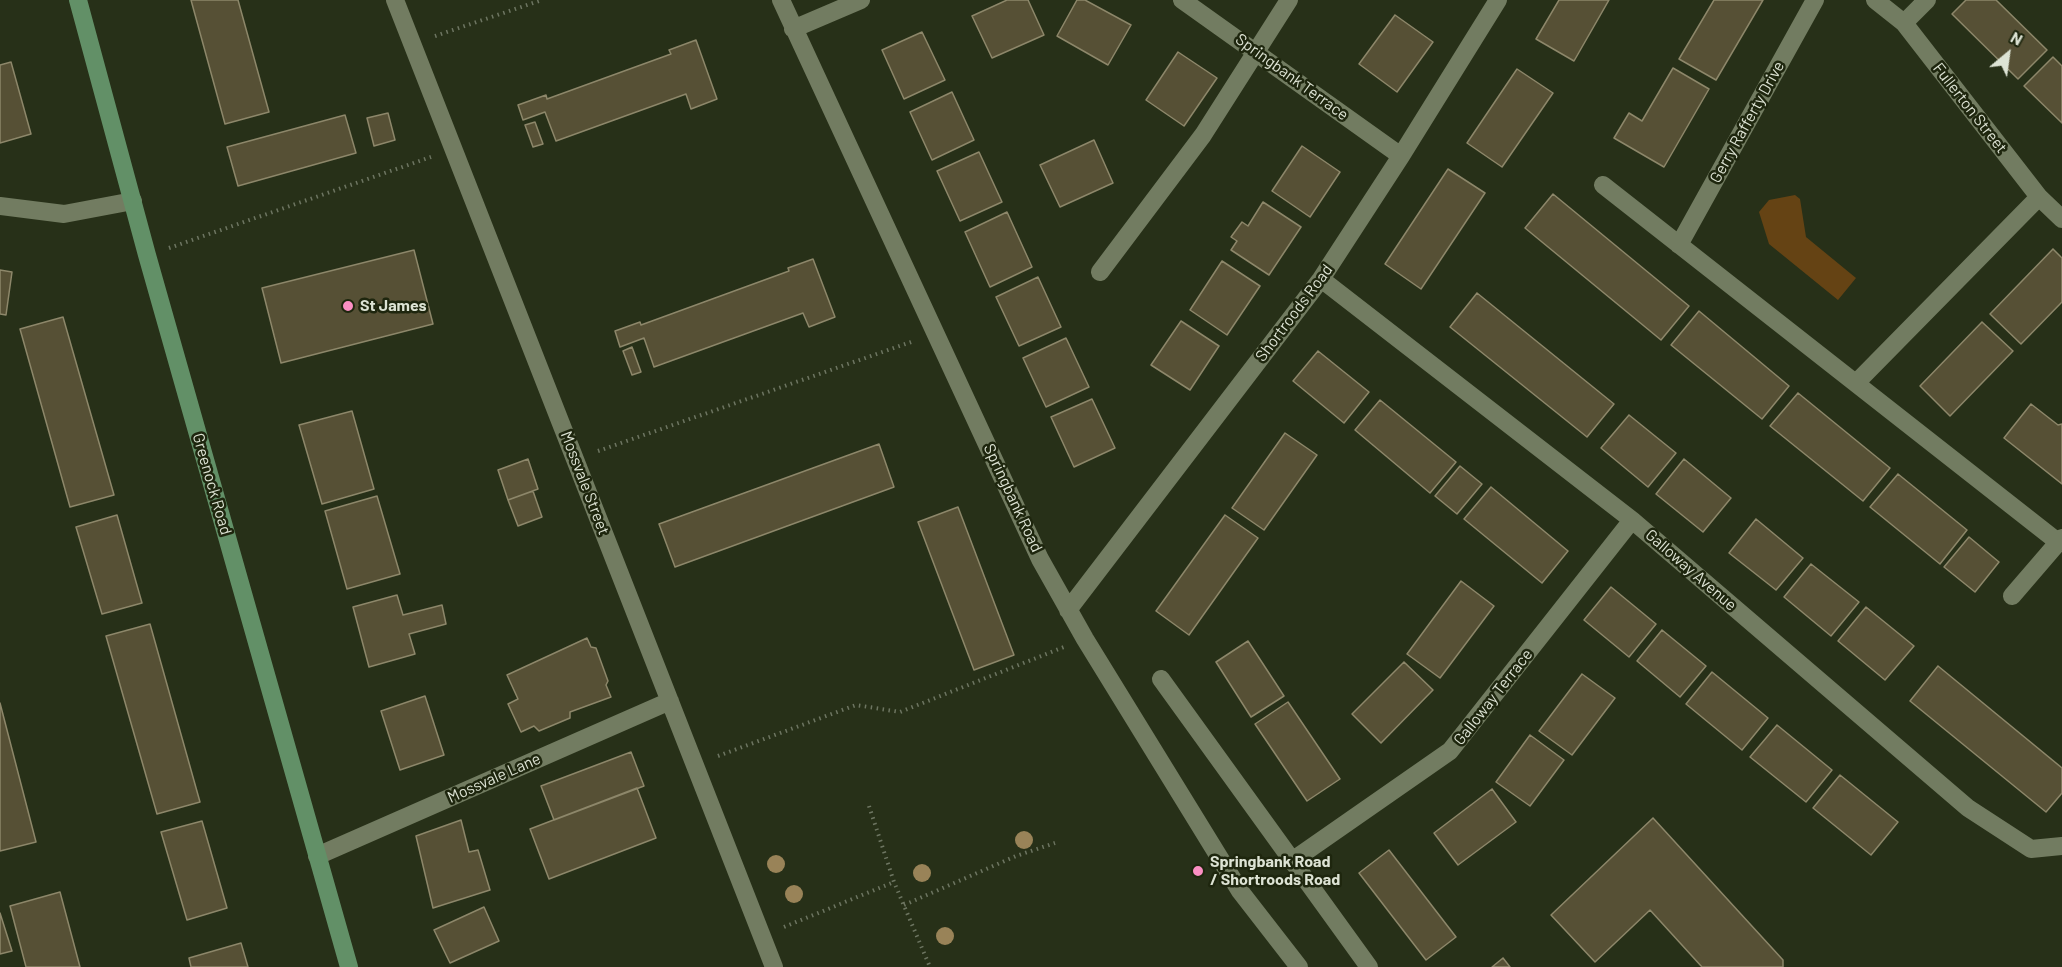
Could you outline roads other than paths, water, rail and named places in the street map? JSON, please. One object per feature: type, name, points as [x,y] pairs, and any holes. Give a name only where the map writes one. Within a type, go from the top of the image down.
[{"type":"main road","name":"Greenock Road","points":[[78,0],[147,255],[349,967]]},
{"type":"street","name":"Mossvale Street","points":[[395,0],[774,967]]},
{"type":"street","name":"Springbank Road","points":[[781,0],[1040,559],[1085,639],[1240,891],[1299,967]]},
{"type":"street","points":[[793,29],[861,0]]},
{"type":"street","name":"Springbank Terrace","points":[[1182,0],[1401,156]]},
{"type":"street","points":[[1100,272],[1203,135],[1255,50],[1289,0]]},
{"type":"street","name":"Shortroods Road","points":[[1068,610],[1321,279],[1498,0]]},
{"type":"street","name":"Gerry Rafferty Drive","points":[[1679,245],[1815,0]]},
{"type":"street","name":"Fullerton Street","points":[[1875,0],[1904,23],[2038,197],[2062,219]]},
{"type":"street","points":[[1904,23],[1927,0]]},
{"type":"street","points":[[1603,185],[2060,540],[2012,596]]},
{"type":"street","points":[[1856,383],[2038,197]]},
{"type":"street","points":[[0,206],[64,214],[134,201]]},
{"type":"street","name":"Galloway Avenue","points":[[1321,279],[1632,520],[1968,808],[2031,849],[2062,846]]},
{"type":"street","name":"Galloway Terrace","points":[[1292,861],[1450,751],[1632,520]]},
{"type":"street","points":[[1161,680],[1369,967]]},
{"type":"street","name":"Mossvale Lane","points":[[317,856],[670,701]]},
{"type":"place","name":"St James","points":[[348,306]]},
{"type":"place","name":"Springbank Road / Shortroods Road","points":[[1198,871]]}]
